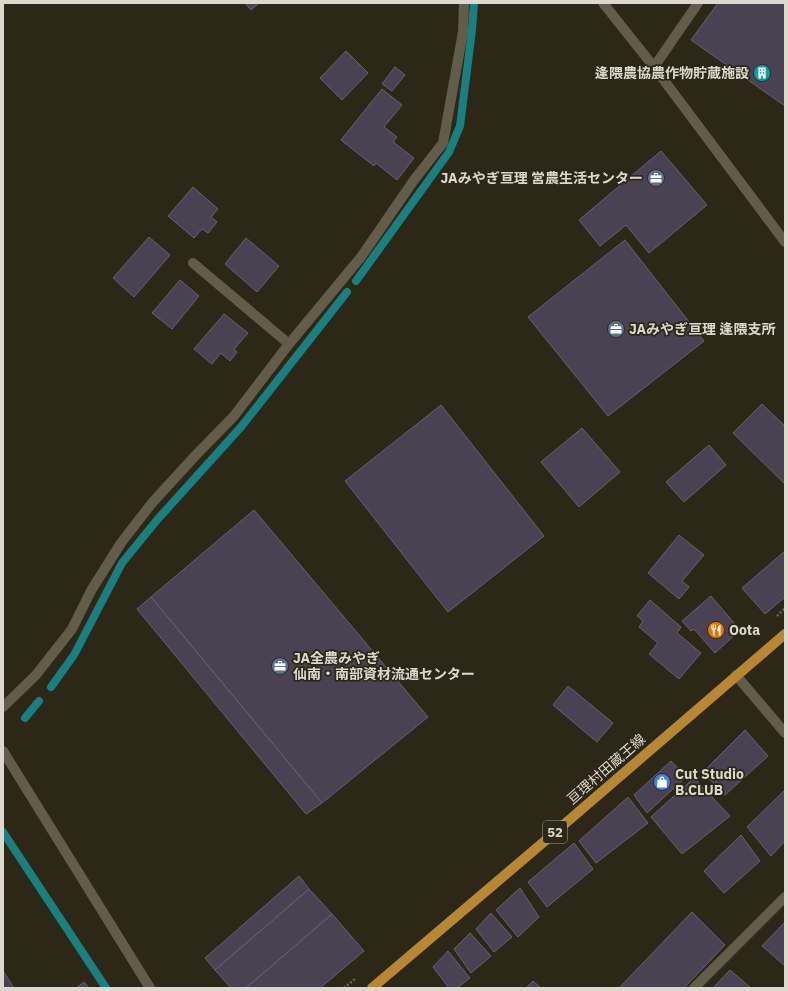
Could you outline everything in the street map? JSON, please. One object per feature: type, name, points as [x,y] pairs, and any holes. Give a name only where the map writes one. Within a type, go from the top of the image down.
[{"type":"main road","name":"亘理村田蔵王線","points":[[372,988],[785,634]]},
{"type":"street","points":[[3,707],[36,675],[72,629],[92,589],[121,543],[148,508],[234,416],[288,344],[361,257],[411,185],[443,144],[463,32],[464,3]]},
{"type":"street","points":[[602,3],[654,67],[785,242]]},
{"type":"street","points":[[654,67],[698,3]]},
{"type":"street","points":[[193,262],[288,344]]},
{"type":"street","points":[[736,675],[785,733]]},
{"type":"street","points":[[3,751],[150,988]]},
{"type":"street","points":[[694,988],[785,897]]},
{"type":"building","points":[[245,3],[259,3],[251,10]]},
{"type":"building","name":"逢隈農協農作物貯蔵施設","points":[[718,3],[785,3],[785,106],[691,40]]},
{"type":"building","points":[[346,51],[368,73],[342,100],[320,78]]},
{"type":"building","points":[[395,67],[405,75],[392,91],[382,84]]},
{"type":"building","points":[[382,89],[402,105],[384,127],[397,137],[393,142],[414,158],[397,180],[376,163],[374,166],[341,140]]},
{"type":"building","name":"JAみやぎ亘理 営農生活センター","points":[[661,151],[707,205],[649,253],[626,225],[600,246],[579,220]]},
{"type":"building","points":[[193,187],[218,209],[211,217],[217,222],[208,233],[202,229],[194,238],[168,216]]},
{"type":"building","points":[[149,237],[170,255],[134,297],[113,278]]},
{"type":"building","points":[[246,238],[279,266],[257,292],[225,264]]},
{"type":"building","name":"JAみやぎ亘理 逢隈支所","points":[[625,240],[704,341],[608,416],[528,317]]},
{"type":"building","points":[[180,280],[199,296],[172,329],[152,313]]},
{"type":"building","points":[[224,314],[248,333],[234,349],[237,352],[230,361],[221,353],[212,364],[194,349]]},
{"type":"building","points":[[762,404],[785,426],[785,484],[733,433]]},
{"type":"building","points":[[441,405],[544,536],[448,612],[345,481]]},
{"type":"building","points":[[582,428],[620,472],[579,507],[541,462]]},
{"type":"building","points":[[709,445],[726,465],[684,502],[666,482]]},
{"type":"building","points":[[254,510],[428,717],[322,803],[151,597]]},
{"type":"building","points":[[679,535],[704,555],[682,581],[689,587],[679,599],[648,573]]},
{"type":"building","points":[[785,551],[785,597],[765,614],[742,588]]},
{"type":"building","points":[[711,596],[740,630],[715,653],[694,629],[691,631],[682,621]]},
{"type":"building","points":[[151,597],[322,803],[306,814],[137,609]]},
{"type":"building","points":[[650,600],[681,627],[677,633],[701,653],[679,679],[649,654],[658,643],[639,627],[643,621],[637,616]]},
{"type":"building","points":[[568,686],[613,723],[597,742],[553,705]]},
{"type":"building","points":[[745,730],[768,756],[725,795],[703,772]]},
{"type":"building","points":[[671,761],[686,777],[647,813],[634,795]]},
{"type":"building","points":[[694,778],[730,816],[682,854],[651,817]]},
{"type":"building","points":[[785,790],[785,841],[771,856],[747,827]]},
{"type":"building","points":[[628,797],[648,823],[596,863],[579,841]]},
{"type":"building","points":[[741,835],[760,861],[724,893],[704,871]]},
{"type":"building","points":[[574,843],[593,869],[547,907],[528,882]]},
{"type":"building","points":[[299,876],[309,889],[215,970],[205,958]]},
{"type":"building","points":[[520,888],[539,917],[518,937],[496,910]]},
{"type":"building","points":[[309,889],[332,914],[246,988],[231,988],[215,970]]},
{"type":"building","points":[[692,912],[725,945],[684,988],[619,988]]},
{"type":"building","points":[[491,913],[512,937],[494,952],[476,929]]},
{"type":"building","points":[[332,914],[364,951],[320,988],[246,988]]},
{"type":"building","points":[[785,922],[785,966],[762,946]]},
{"type":"building","points":[[470,933],[491,956],[471,973],[454,949]]},
{"type":"building","points":[[448,951],[470,978],[457,988],[449,988],[433,967]]},
{"type":"building","points":[[730,970],[751,988],[713,988]]},
{"type":"building","points":[[3,971],[14,988],[3,988]]},
{"type":"building","points":[[533,981],[541,988],[526,988]]},
{"type":"building","points":[[84,982],[89,988],[76,988]]},
{"type":"waterway","points":[[356,281],[449,152],[460,126],[474,3]]},
{"type":"waterway","points":[[51,687],[74,655],[122,563],[157,520],[241,427],[347,292]]},
{"type":"waterway","points":[[25,718],[39,701]]},
{"type":"waterway","points":[[3,832],[106,988]]},
{"type":"place","name":"逢隈農協農作物貯蔵施設","points":[[762,73]]},
{"type":"place","name":"JAみやぎ亘理 営農生活センター","points":[[656,178]]},
{"type":"place","name":"JAみやぎ亘理 逢隈支所","points":[[616,329]]},
{"type":"place","name":"Oota","points":[[716,630]]},
{"type":"place","name":"JA全農みやぎ 仙南・南部資材流通センター","points":[[280,666]]},
{"type":"place","name":"Cut Studio B.CLUB","points":[[662,782]]}]
